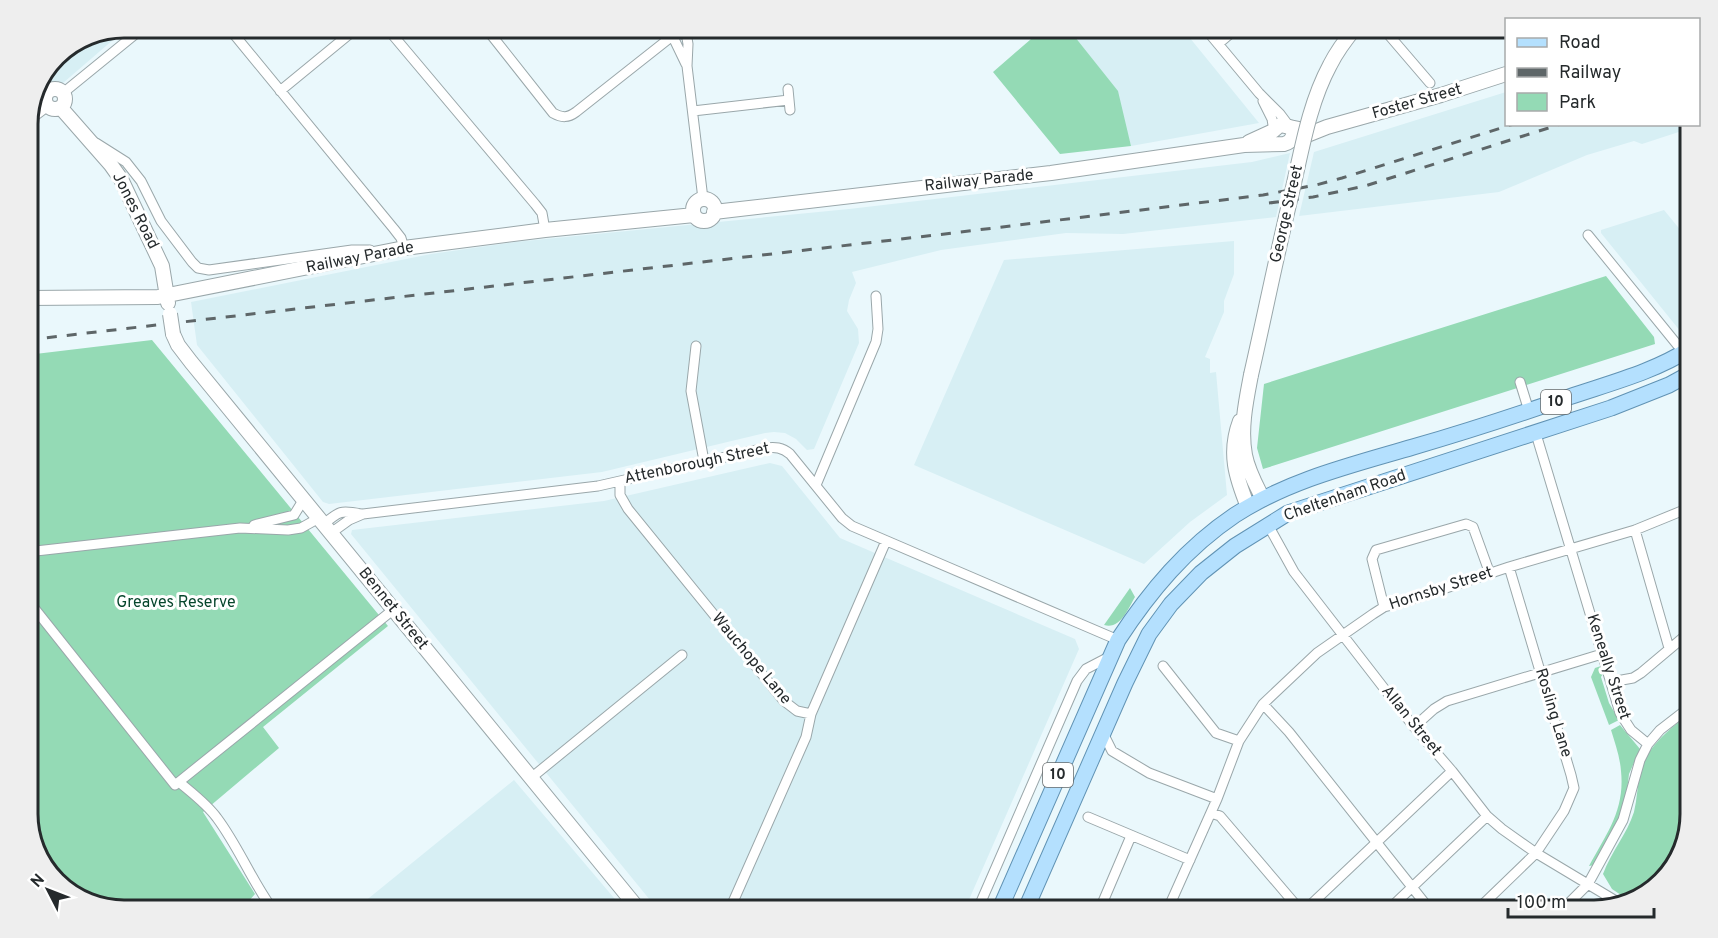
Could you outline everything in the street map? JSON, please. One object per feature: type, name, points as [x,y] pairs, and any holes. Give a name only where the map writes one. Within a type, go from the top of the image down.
[{"type":"main road","name":"George Street","points":[[1248,507],[1238,480],[1234,449],[1235,435],[1244,410],[1311,111],[1320,84],[1348,37]]},
{"type":"main road","name":"Foster Street","points":[[1284,144],[1327,127],[1505,74]]},
{"type":"main road","points":[[50,98],[57,89],[63,93]]},
{"type":"main road","name":"Jones Road","points":[[50,98],[114,168],[122,181],[162,266],[167,296]]},
{"type":"main road","points":[[1280,125],[1290,127],[1293,137],[1284,144],[1274,139],[1273,131],[1280,125]]},
{"type":"main road","name":"Foster Street","points":[[1290,127],[1303,129],[1327,127]]},
{"type":"main road","name":"Railway Parade","points":[[1244,144],[1273,131]]},
{"type":"main road","name":"Railway Parade","points":[[714,212],[1051,173],[1244,144],[1284,144]]},
{"type":"main road","points":[[703,199],[711,202],[714,208],[711,217],[705,220],[694,215],[694,206],[703,199]]},
{"type":"main road","name":"Railway Parade","points":[[38,298],[167,296],[397,249],[545,230],[694,215]]},
{"type":"main road","name":"Bennet Street","points":[[167,296],[173,334],[191,362],[631,900]]},
{"type":"main road","name":"Cheltenham Road","points":[[1263,499],[1308,479],[1529,411],[1680,358]]},
{"type":"main road","name":"Cheltenham Road","points":[[1030,900],[1125,683],[1149,634],[1171,604],[1202,573],[1235,546],[1288,513],[1536,434],[1611,408],[1680,379]]},
{"type":"main road","name":"George Street","points":[[1244,410],[1245,455],[1263,499]]},
{"type":"main road","points":[[1529,411],[1536,434]]},
{"type":"main road","points":[[1263,499],[1268,525]]},
{"type":"main road","name":"10","points":[[1004,900],[1118,640],[1147,598],[1177,563],[1209,534],[1263,499]]},
{"type":"main road","points":[[1248,507],[1268,525]]},
{"type":"street","points":[[63,93],[132,37]]},
{"type":"street","points":[[87,137],[126,162],[141,181],[162,223],[192,262],[200,268],[209,270],[352,250],[397,249],[401,238],[397,232],[236,37]]},
{"type":"street","points":[[280,91],[346,37]]},
{"type":"street","points":[[394,37],[535,204],[542,213],[545,230]]},
{"type":"street","points":[[493,37],[559,117],[570,116],[576,112],[672,37],[687,66]]},
{"type":"street","points":[[640,60],[653,46],[655,37]]},
{"type":"street","points":[[687,37],[687,66],[703,199]]},
{"type":"street","points":[[1212,37],[1290,127]]},
{"type":"street","points":[[1218,44],[1226,37]]},
{"type":"street","points":[[1391,37],[1430,83]]},
{"type":"street","points":[[693,111],[790,105],[788,89]]},
{"type":"street","points":[[1259,93],[1272,119],[1273,131]]},
{"type":"street","points":[[39,109],[50,98]]},
{"type":"street","points":[[1588,235],[1680,343]]},
{"type":"street","points":[[816,485],[876,342],[878,329],[876,296]]},
{"type":"street","points":[[696,346],[691,391],[704,461]]},
{"type":"street","points":[[1520,382],[1529,411]]},
{"type":"street","name":"Keneally Street","points":[[1536,434],[1625,723],[1648,744]]},
{"type":"street","name":"Attenborough Street","points":[[240,528],[297,528],[324,525],[340,512],[347,511],[363,514],[598,486],[765,448],[781,448],[790,453],[846,522],[855,528],[1118,640]]},
{"type":"street","name":"Wauchope Lane","points":[[620,481],[620,495],[628,509],[784,701],[795,710],[811,714],[806,737],[734,900]]},
{"type":"street","name":"Attenborough Street","points":[[38,551],[240,528],[293,516],[304,499]]},
{"type":"street","name":"Hornsby Street","points":[[1172,900],[1239,741],[1263,704],[1317,652],[1384,607],[1404,603],[1509,567],[1635,530],[1680,510]]},
{"type":"street","points":[[1384,607],[1372,559],[1376,550],[1466,524],[1473,527],[1490,574]]},
{"type":"street","name":"Allan Street","points":[[1268,525],[1294,572],[1414,727],[1487,816],[1536,853],[1613,899]]},
{"type":"street","points":[[1635,530],[1669,648]]},
{"type":"street","points":[[811,714],[886,542]]},
{"type":"street","name":"Rosling Lane","points":[[1487,900],[1536,853],[1564,811],[1574,788],[1509,567]]},
{"type":"street","points":[[177,784],[394,609]]},
{"type":"street","points":[[38,613],[177,784],[209,809],[219,820],[265,900]]},
{"type":"street","points":[[1611,682],[1633,678],[1680,640]]},
{"type":"street","points":[[1414,727],[1447,701],[1602,654]]},
{"type":"street","points":[[531,778],[682,655]]},
{"type":"street","points":[[982,900],[1077,681],[1086,669],[1109,657]]},
{"type":"street","points":[[1163,666],[1216,733],[1239,741]]},
{"type":"street","points":[[1263,704],[1289,732],[1422,900]]},
{"type":"street","points":[[1571,900],[1588,884],[1623,820],[1640,760],[1648,744],[1660,730],[1680,715]]},
{"type":"street","points":[[1103,733],[1112,751],[1149,773],[1216,799]]},
{"type":"street","points":[[1315,900],[1452,771]]},
{"type":"street","points":[[1210,813],[1220,816],[1293,900]]},
{"type":"street","points":[[1088,816],[1190,860]]},
{"type":"street","points":[[1398,900],[1487,816]]},
{"type":"street","points":[[1104,900],[1131,836]]},
{"type":"shaded area","points":[[1066,37],[1189,37],[1259,123],[1131,146],[1115,93]]},
{"type":"shaded area","points":[[115,38],[63,83],[52,86],[49,82],[52,76],[76,52],[91,44]]},
{"type":"shaded area","points":[[1505,92],[1505,126],[1680,126],[1680,132],[1642,144],[1634,141],[1587,155],[1499,192],[1299,216],[1314,152]]},
{"type":"shaded area","points":[[1290,153],[1276,217],[1123,234],[1066,233],[941,250],[852,272],[856,283],[847,311],[858,329],[859,343],[814,449],[807,450],[796,439],[785,433],[765,433],[602,472],[329,504],[323,502],[197,345],[191,302],[431,254],[515,242],[849,209],[1252,162]]},
{"type":"shaded area","points":[[1664,210],[1680,230],[1680,331],[1601,233],[1601,230]]},
{"type":"shaded area","points":[[1234,241],[1234,274],[1224,301],[1224,312],[1205,357],[1210,359],[1210,373],[1216,372],[1227,495],[1190,522],[1144,564],[914,465],[1004,260]]},
{"type":"shaded area","points":[[770,463],[782,466],[840,538],[1075,639],[1079,649],[969,900],[650,900],[351,534],[352,530],[604,501]]},
{"type":"shaded area","points":[[514,780],[616,900],[367,900]]},
{"type":"green space","points":[[1033,37],[1075,37],[1118,91],[1131,146],[1060,154],[993,72]]},
{"type":"green space","points":[[1606,276],[1654,337],[1655,344],[1263,469],[1257,448],[1264,384]]},
{"type":"green space","name":"Greaves Reserve","points":[[152,340],[388,626],[263,727],[279,748],[203,812],[255,894],[250,900],[113,900],[101,898],[78,887],[78,860],[51,860],[42,842],[38,820],[38,354]]},
{"type":"green space","points":[[1130,588],[1135,597],[1123,617],[1115,624],[1104,625]]},
{"type":"green space","points":[[1601,666],[1604,672],[1601,677],[1609,703],[1619,720],[1609,725],[1591,677],[1595,668]]},
{"type":"green space","points":[[1680,721],[1680,814],[1676,842],[1659,871],[1637,889],[1622,896],[1612,889],[1603,874],[1631,820],[1643,764],[1653,747]]},
{"type":"green space","points":[[1620,725],[1640,749],[1629,774],[1626,800],[1620,818],[1595,865],[1589,866],[1608,832],[1620,798],[1622,785],[1620,766],[1611,730]]},
{"type":"railway","points":[[38,339],[1263,195],[1342,178],[1508,126]]},
{"type":"railway","points":[[1269,203],[1365,186],[1555,126]]}]
